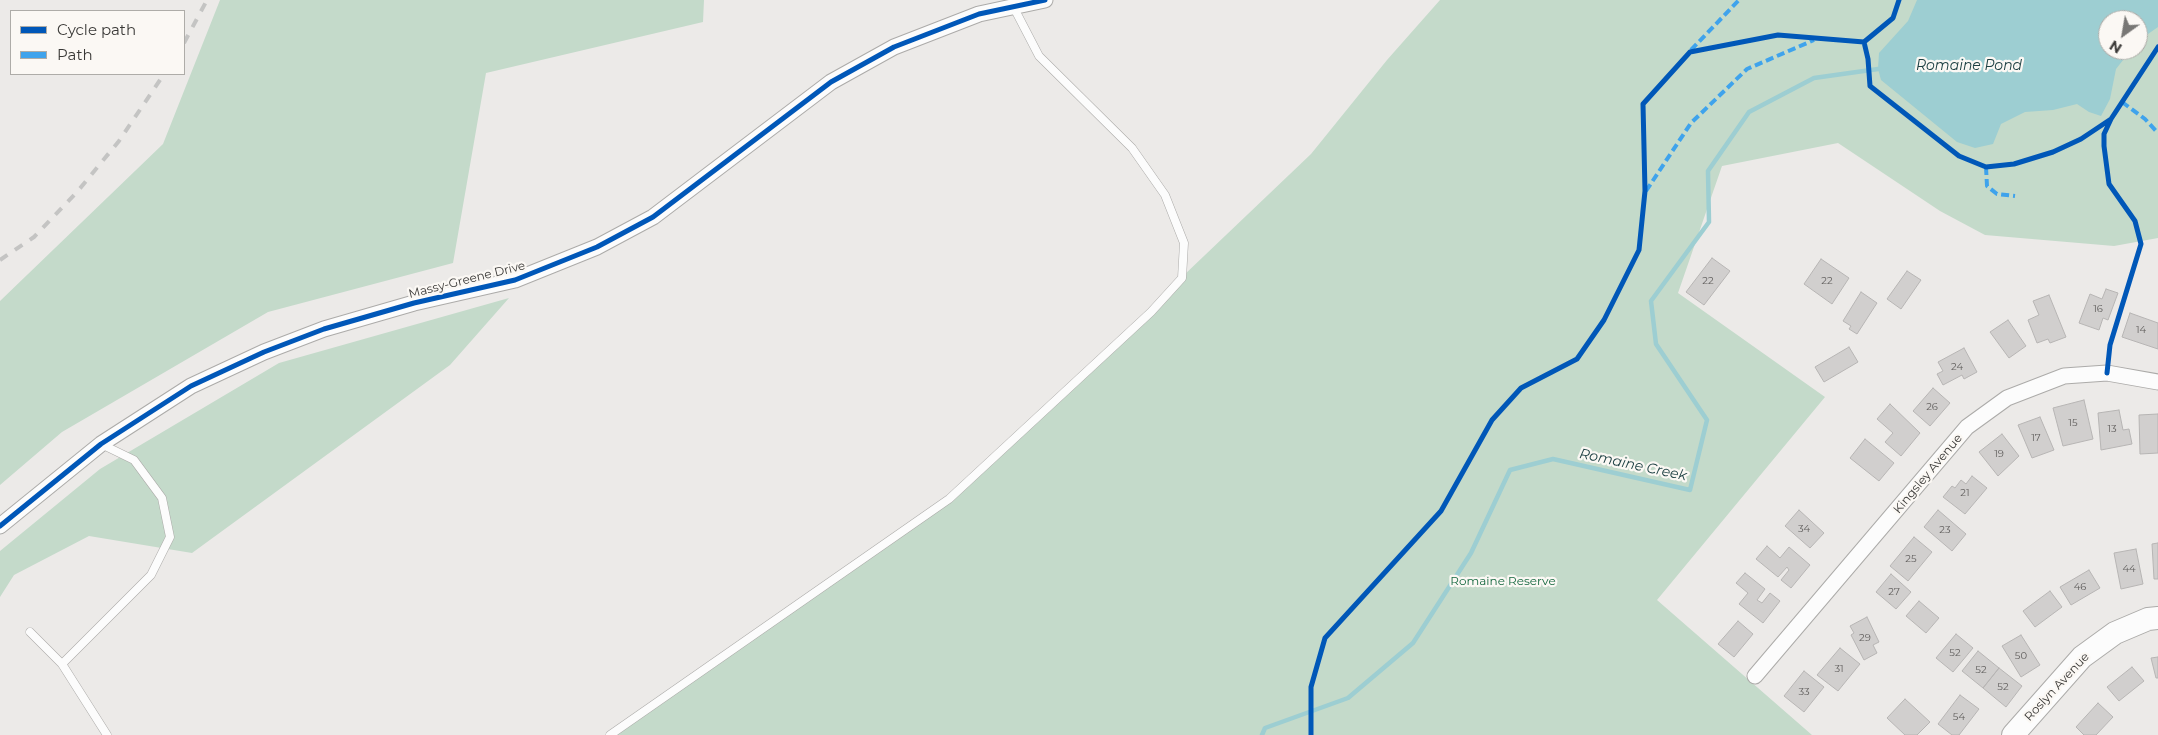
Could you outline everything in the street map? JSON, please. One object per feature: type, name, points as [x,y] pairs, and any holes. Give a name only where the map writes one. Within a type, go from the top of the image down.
[{"type":"street","name":"Massy-Greene Drive","points":[[0,526],[101,444],[191,386],[264,352],[362,317],[457,292],[515,280],[597,247],[653,217],[831,82],[894,47],[978,14],[1045,0]]},
{"type":"street","name":"Kingsley Avenue","points":[[1755,676],[1967,427],[2007,398],[2064,376],[2107,373],[2158,382]]},
{"type":"street","name":"Roslyn Avenue","points":[[2013,735],[2082,657],[2115,633],[2148,619],[2158,618]]},
{"type":"lane","points":[[610,735],[949,499],[1151,312],[1182,278],[1184,243],[1165,195],[1132,148],[1039,56],[1013,6]]},
{"type":"lane","points":[[62,664],[150,575],[170,537],[162,498],[157,490],[134,460],[101,444]]},
{"type":"lane","points":[[30,632],[62,664],[108,735]]},
{"type":"green space","points":[[220,0],[704,0],[703,22],[486,73],[453,263],[268,312],[62,432],[0,485],[0,301],[163,144]]},
{"type":"green space","name":"Romaine Reserve","points":[[1440,0],[2158,0],[2158,238],[2114,246],[1985,235],[1940,211],[1838,143],[1722,166],[1678,293],[1825,397],[1657,600],[1812,735],[610,735],[949,499],[1311,154],[1387,60]]},
{"type":"green space","points":[[509,298],[450,365],[192,553],[89,536],[14,575],[0,597],[0,551],[100,469],[279,363]]},
{"type":"water","name":"Romaine Pond","points":[[1917,0],[2158,0],[2158,27],[2148,34],[2148,10],[2098,10],[2098,60],[2123,60],[2116,69],[2110,99],[2101,116],[2089,112],[2077,104],[2053,110],[2025,112],[2001,124],[1993,144],[1975,148],[1957,142],[1881,80],[1878,69],[1879,53],[1908,21]]},
{"type":"building","points":[[1712,258],[1730,271],[1704,305],[1686,292]]},
{"type":"building","points":[[1821,259],[1849,278],[1832,304],[1804,284]]},
{"type":"building","points":[[1907,271],[1921,280],[1901,309],[1887,299]]},
{"type":"building","points":[[2106,289],[2118,293],[2108,320],[2103,318],[2099,330],[2079,323],[2090,294],[2102,299]]},
{"type":"building","points":[[1861,292],[1877,303],[1857,334],[1849,329],[1851,326],[1843,321]]},
{"type":"building","points":[[2049,295],[2066,337],[2050,343],[2048,339],[2037,343],[2028,320],[2039,315],[2033,301]]},
{"type":"building","points":[[2130,313],[2158,323],[2158,349],[2122,337]]},
{"type":"building","points":[[2008,320],[2026,346],[2009,358],[1990,332]]},
{"type":"building","points":[[1849,347],[1858,362],[1824,382],[1815,367]]},
{"type":"building","points":[[1964,348],[1977,372],[1964,379],[1962,375],[1943,385],[1937,374],[1943,371],[1938,362]]},
{"type":"building","points":[[1933,388],[1950,403],[1930,426],[1913,411]]},
{"type":"building","points":[[2084,400],[2093,439],[2063,446],[2053,408]]},
{"type":"building","points":[[1890,404],[1920,433],[1901,456],[1885,442],[1893,433],[1877,419]]},
{"type":"building","points":[[2119,410],[2123,430],[2129,429],[2132,444],[2101,450],[2098,413]]},
{"type":"building","points":[[2158,414],[2158,453],[2140,454],[2139,415]]},
{"type":"building","points":[[2040,417],[2054,450],[2032,458],[2018,425]]},
{"type":"building","points":[[2002,434],[2019,456],[1998,476],[1979,452]]},
{"type":"building","points":[[1865,439],[1894,463],[1879,481],[1850,458]]},
{"type":"building","points":[[1972,476],[1987,488],[1965,514],[1943,497],[1952,486],[1955,488],[1961,480],[1966,484]]},
{"type":"building","points":[[1799,510],[1824,533],[1810,548],[1785,526]]},
{"type":"building","points":[[1938,510],[1966,534],[1952,551],[1924,527]]},
{"type":"building","points":[[1914,537],[1932,552],[1908,581],[1890,566]]},
{"type":"building","points":[[2158,543],[2158,579],[2154,579],[2152,544]]},
{"type":"building","points":[[1767,546],[1780,558],[1789,547],[1810,565],[1791,588],[1781,580],[1789,570],[1787,567],[1778,577],[1756,559]]},
{"type":"building","points":[[2136,549],[2143,584],[2121,589],[2114,553]]},
{"type":"building","points":[[2089,570],[2100,588],[2071,605],[2060,587]]},
{"type":"building","points":[[1745,573],[1765,589],[1757,600],[1762,603],[1770,593],[1780,601],[1763,623],[1739,604],[1748,593],[1736,583]]},
{"type":"building","points":[[1891,574],[1911,592],[1896,609],[1876,592]]},
{"type":"building","points":[[2050,591],[2062,607],[2035,627],[2023,611]]},
{"type":"building","points":[[1919,601],[1939,618],[1926,633],[1906,616]]},
{"type":"building","points":[[1867,617],[1879,642],[1873,645],[1877,653],[1864,660],[1851,635],[1854,633],[1850,626]]},
{"type":"building","points":[[1738,621],[1753,634],[1734,657],[1718,644]]},
{"type":"building","points":[[1956,634],[1973,648],[1953,672],[1936,658]]},
{"type":"building","points":[[2021,635],[2040,665],[2021,677],[2002,646]]},
{"type":"building","points":[[1840,648],[1860,664],[1838,691],[1817,675]]},
{"type":"building","points":[[1978,651],[1999,668],[1983,688],[1962,671]]},
{"type":"building","points":[[2158,657],[2158,678],[2156,678],[2151,658]]},
{"type":"building","points":[[2132,667],[2144,681],[2119,701],[2107,687]]},
{"type":"building","points":[[1999,668],[2022,686],[2006,707],[1983,688]]},
{"type":"building","points":[[1804,671],[1824,687],[1804,712],[1784,696]]},
{"type":"building","points":[[1960,695],[1979,709],[1959,735],[1952,735],[1938,724]]},
{"type":"building","points":[[1905,699],[1930,722],[1917,735],[1905,735],[1887,718]]},
{"type":"building","points":[[2098,703],[2113,717],[2096,735],[2084,735],[2076,727]]},
{"type":"waterway","name":"Romaine Creek","points":[[1262,735],[1265,728],[1348,698],[1413,643],[1471,553],[1510,470],[1553,459],[1690,490],[1707,420],[1656,344],[1651,301],[1709,222],[1708,171],[1749,112],[1814,78],[1878,69]]},
{"type":"railway","points":[[185,41],[207,0]]},
{"type":"railway","points":[[0,260],[34,237],[77,192],[119,141],[163,75]]},
{"type":"marked path","points":[[1691,50],[1739,0]]},
{"type":"marked path","points":[[1646,191],[1691,123],[1747,69],[1814,40]]},
{"type":"marked path","points":[[2122,102],[2145,119],[2158,133]]},
{"type":"marked path","points":[[1986,167],[1987,186],[1997,194],[2015,196]]},
{"type":"cycle path","points":[[0,526],[101,444],[191,386],[264,352],[324,329],[414,303],[515,280],[597,247],[653,217],[831,82],[894,47],[979,14],[1045,0]]},
{"type":"cycle path","points":[[1899,0],[1893,18],[1864,42],[1868,59],[1870,86],[1959,156],[1986,167],[2014,164],[2053,152],[2081,139],[2111,119],[2158,47]]},
{"type":"cycle path","points":[[1311,735],[1311,687],[1325,638],[1441,511],[1492,420],[1521,388],[1577,359],[1604,320],[1639,250],[1645,191],[1643,104],[1690,52],[1778,35],[1864,42]]},
{"type":"cycle path","points":[[2107,373],[2110,345],[2141,244],[2135,221],[2109,184],[2104,134],[2111,119]]}]
